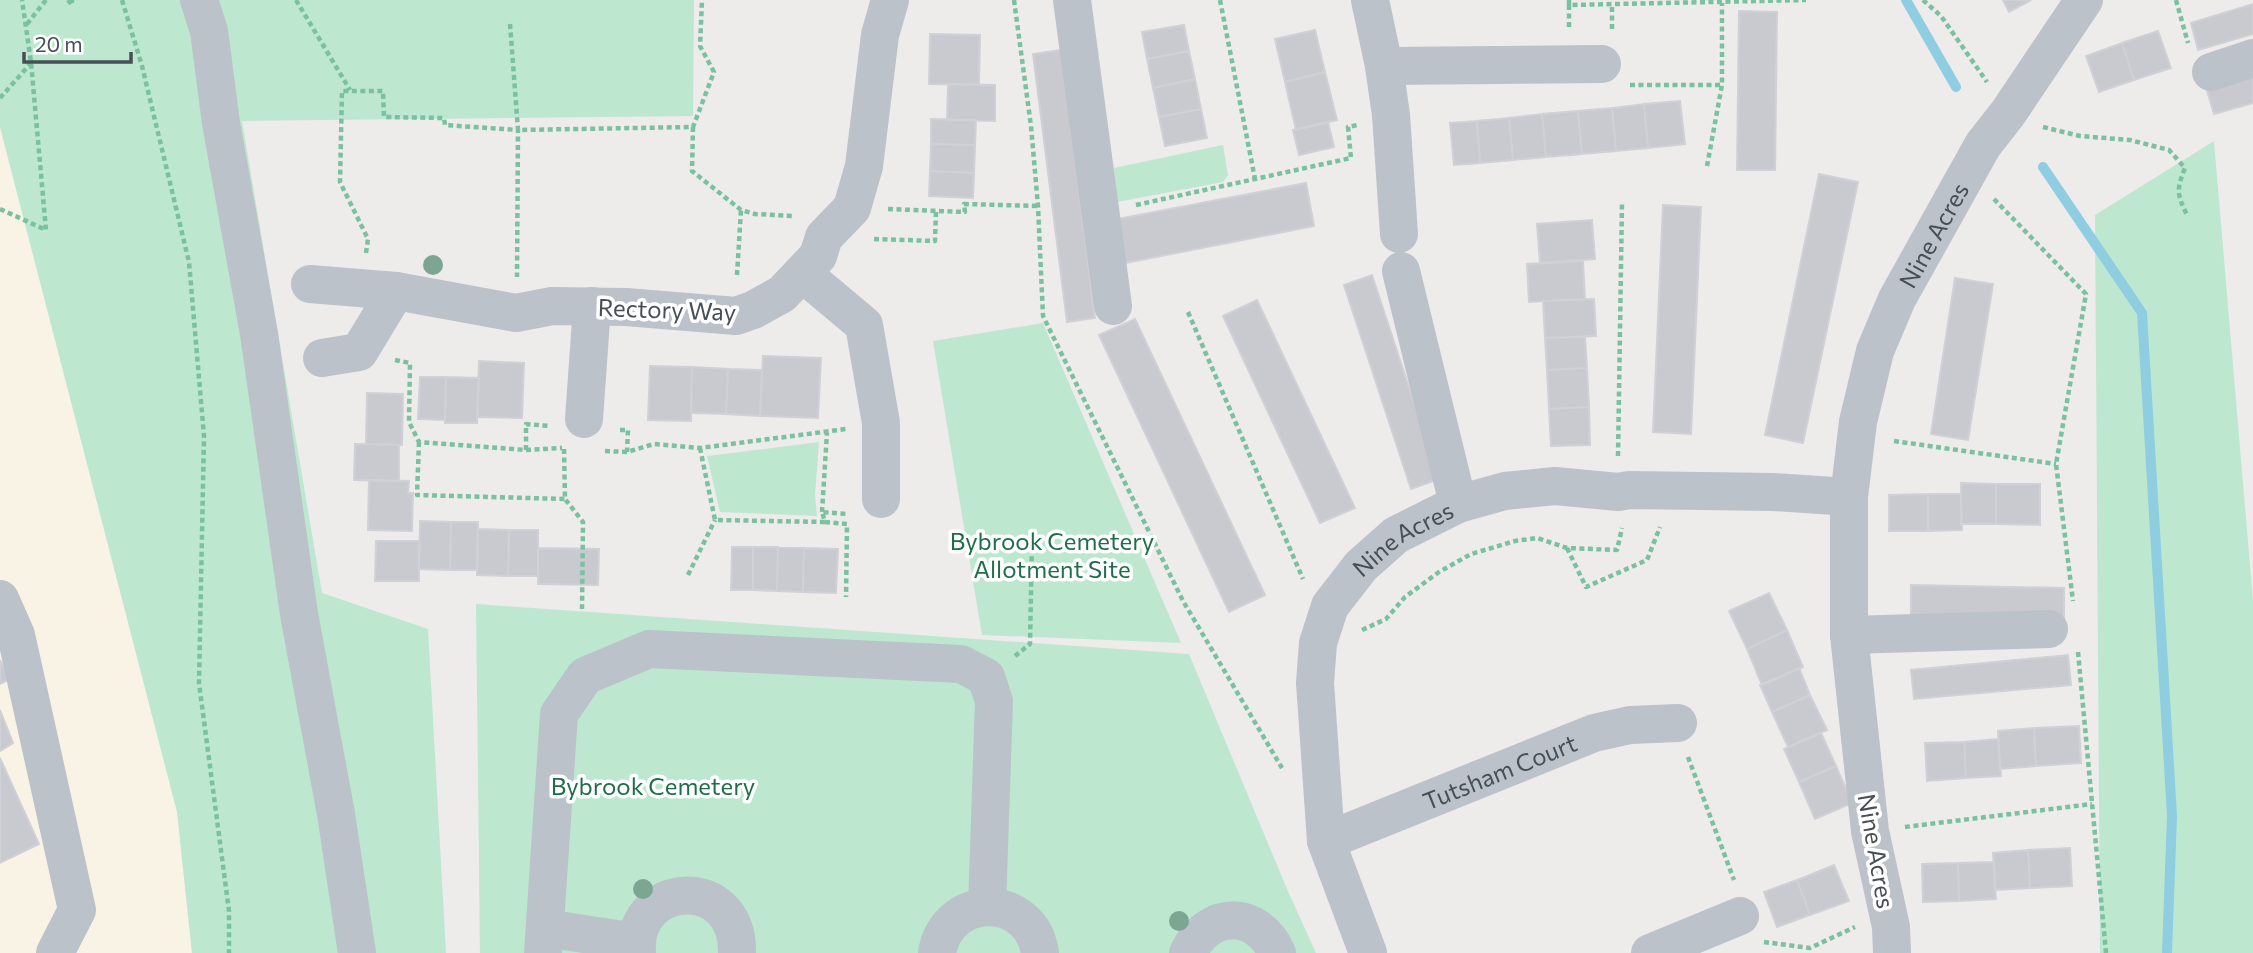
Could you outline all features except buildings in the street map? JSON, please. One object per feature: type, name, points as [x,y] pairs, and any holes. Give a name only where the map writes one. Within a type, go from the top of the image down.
[{"type":"street","points":[[199,0],[209,31],[221,123],[259,334],[299,614],[336,814],[357,953]]},
{"type":"street","name":"Rectory Way","points":[[310,284],[379,290],[516,313],[552,306],[626,307],[736,316],[753,310],[782,294],[818,256],[839,221],[864,166],[880,35],[890,0]]},
{"type":"street","points":[[1072,0],[1113,306]]},
{"type":"street","points":[[1370,0],[1391,115],[1400,253],[1458,504]]},
{"type":"street","name":"Nine Acres","points":[[1892,953],[1887,913],[1870,831],[1849,635],[1849,498],[1856,435],[1875,351],[1893,309],[1926,246],[1983,145],[2008,113],[2084,0]]},
{"type":"street","points":[[2211,72],[2253,58]]},
{"type":"street","points":[[1384,66],[1613,63]]},
{"type":"street","points":[[802,273],[864,325],[881,423],[881,499]]},
{"type":"street","points":[[322,358],[359,352],[379,290]]},
{"type":"street","points":[[574,434],[592,306]]},
{"type":"street","name":"Nine Acres","points":[[1368,953],[1326,841],[1315,683],[1318,643],[1330,606],[1360,566],[1396,536],[1458,504],[1505,491],[1555,486],[1637,491],[1773,492],[1849,498]]},
{"type":"street","points":[[0,599],[19,647],[77,910],[55,953]]},
{"type":"street","points":[[1849,635],[2067,628]]},
{"type":"street","points":[[762,953],[737,953],[737,936],[732,921],[715,904],[692,895],[676,896],[661,902],[649,913],[640,926],[637,947],[544,941],[559,714],[585,676],[649,649],[961,664],[986,677],[994,701],[987,907]]},
{"type":"street","name":"Tutsham Court","points":[[1326,841],[1594,733],[1630,725],[1678,723]]},
{"type":"street","points":[[937,953],[946,928],[971,909],[987,907],[1003,908],[1019,916],[1031,927],[1040,953]]},
{"type":"street","points":[[1650,953],[1740,916]]},
{"type":"street","points":[[1188,953],[1194,940],[1204,930],[1231,920],[1246,922],[1259,929],[1270,939],[1277,953]]},
{"type":"path","points":[[0,209],[47,230],[31,62],[22,0]]},
{"type":"path","points":[[26,25],[46,0]]},
{"type":"path","points":[[122,0],[142,66],[189,262],[204,436],[199,683],[229,911],[229,953]]},
{"type":"path","points":[[296,0],[351,91]]},
{"type":"path","points":[[702,0],[700,46],[714,72],[693,128],[692,172],[741,210],[755,214],[839,221],[935,241],[936,211]]},
{"type":"path","points":[[1014,0],[1031,126],[1043,316],[1183,601],[1283,769]]},
{"type":"path","points":[[1220,0],[1255,178]]},
{"type":"path","points":[[1569,0],[1569,5],[1806,0]]},
{"type":"path","points":[[1923,0],[1941,16],[2008,113],[2047,129],[2080,136],[2130,140],[2169,150],[2185,168],[2178,185],[2180,200],[2187,215]]},
{"type":"path","points":[[1707,166],[1722,85],[1722,3]]},
{"type":"path","points":[[1612,5],[1613,63],[1722,85]]},
{"type":"path","points":[[510,24],[518,130],[516,313]]},
{"type":"path","points":[[0,98],[31,62]]},
{"type":"path","points":[[379,290],[368,239],[340,181],[342,91],[383,91],[384,117],[444,118],[445,125],[518,130],[693,128]]},
{"type":"path","points":[[1101,212],[1351,158],[1348,127],[1391,115]]},
{"type":"path","points":[[1969,173],[2086,294],[2056,464],[2067,628],[2092,804],[2106,953]]},
{"type":"path","points":[[1318,643],[1340,639],[1386,619],[1405,597],[1439,572],[1471,554],[1515,541],[1537,538],[1567,548],[1617,550],[1637,491],[1622,202]]},
{"type":"path","points":[[839,221],[936,211],[965,212],[964,204],[1038,206]]},
{"type":"path","points":[[736,316],[741,210]]},
{"type":"path","points":[[1188,312],[1308,591],[1330,606]]},
{"type":"path","points":[[825,522],[822,512],[827,433]]},
{"type":"path","points":[[574,434],[565,499],[583,522],[582,609]]},
{"type":"path","points":[[1856,435],[2056,464]]},
{"type":"path","points":[[419,442],[416,495],[565,499]]},
{"type":"path","points":[[688,575],[715,520],[700,448]]},
{"type":"path","points":[[1567,548],[1586,587],[1647,560],[1664,516],[1637,491]]},
{"type":"path","points":[[822,512],[880,515],[881,499]]},
{"type":"path","points":[[715,520],[847,524],[846,597]]},
{"type":"path","points":[[986,677],[1030,644],[1032,538]]},
{"type":"path","points":[[1678,723],[1696,781],[1732,872],[1740,916],[1763,942],[1810,948],[1887,913]]},
{"type":"path","points":[[1870,831],[2092,804]]},
{"type":"shaded area","points":[[0,128],[177,812],[192,953],[0,953]]},
{"type":"green space","points":[[0,0],[694,0],[693,116],[242,121],[322,593],[428,629],[446,953],[192,953],[177,812],[0,127]]},
{"type":"green space","points":[[2214,141],[2253,601],[2253,953],[2100,953],[2095,215]]},
{"type":"green space","points":[[1223,145],[1228,175],[1223,182],[1117,202],[1114,168]]},
{"type":"green space","name":"Bybrook Cemetery Allotment Site","points":[[1043,323],[1181,643],[982,635],[933,341]]},
{"type":"green space","points":[[819,442],[815,495],[817,516],[720,512],[707,456]]},
{"type":"green space","name":"Bybrook Cemetery","points":[[476,604],[1189,654],[1316,953],[480,953]]},
{"type":"waterway","points":[[1906,0],[1956,87]]},
{"type":"waterway","points":[[2043,167],[2142,313],[2172,816],[2167,953]]}]
